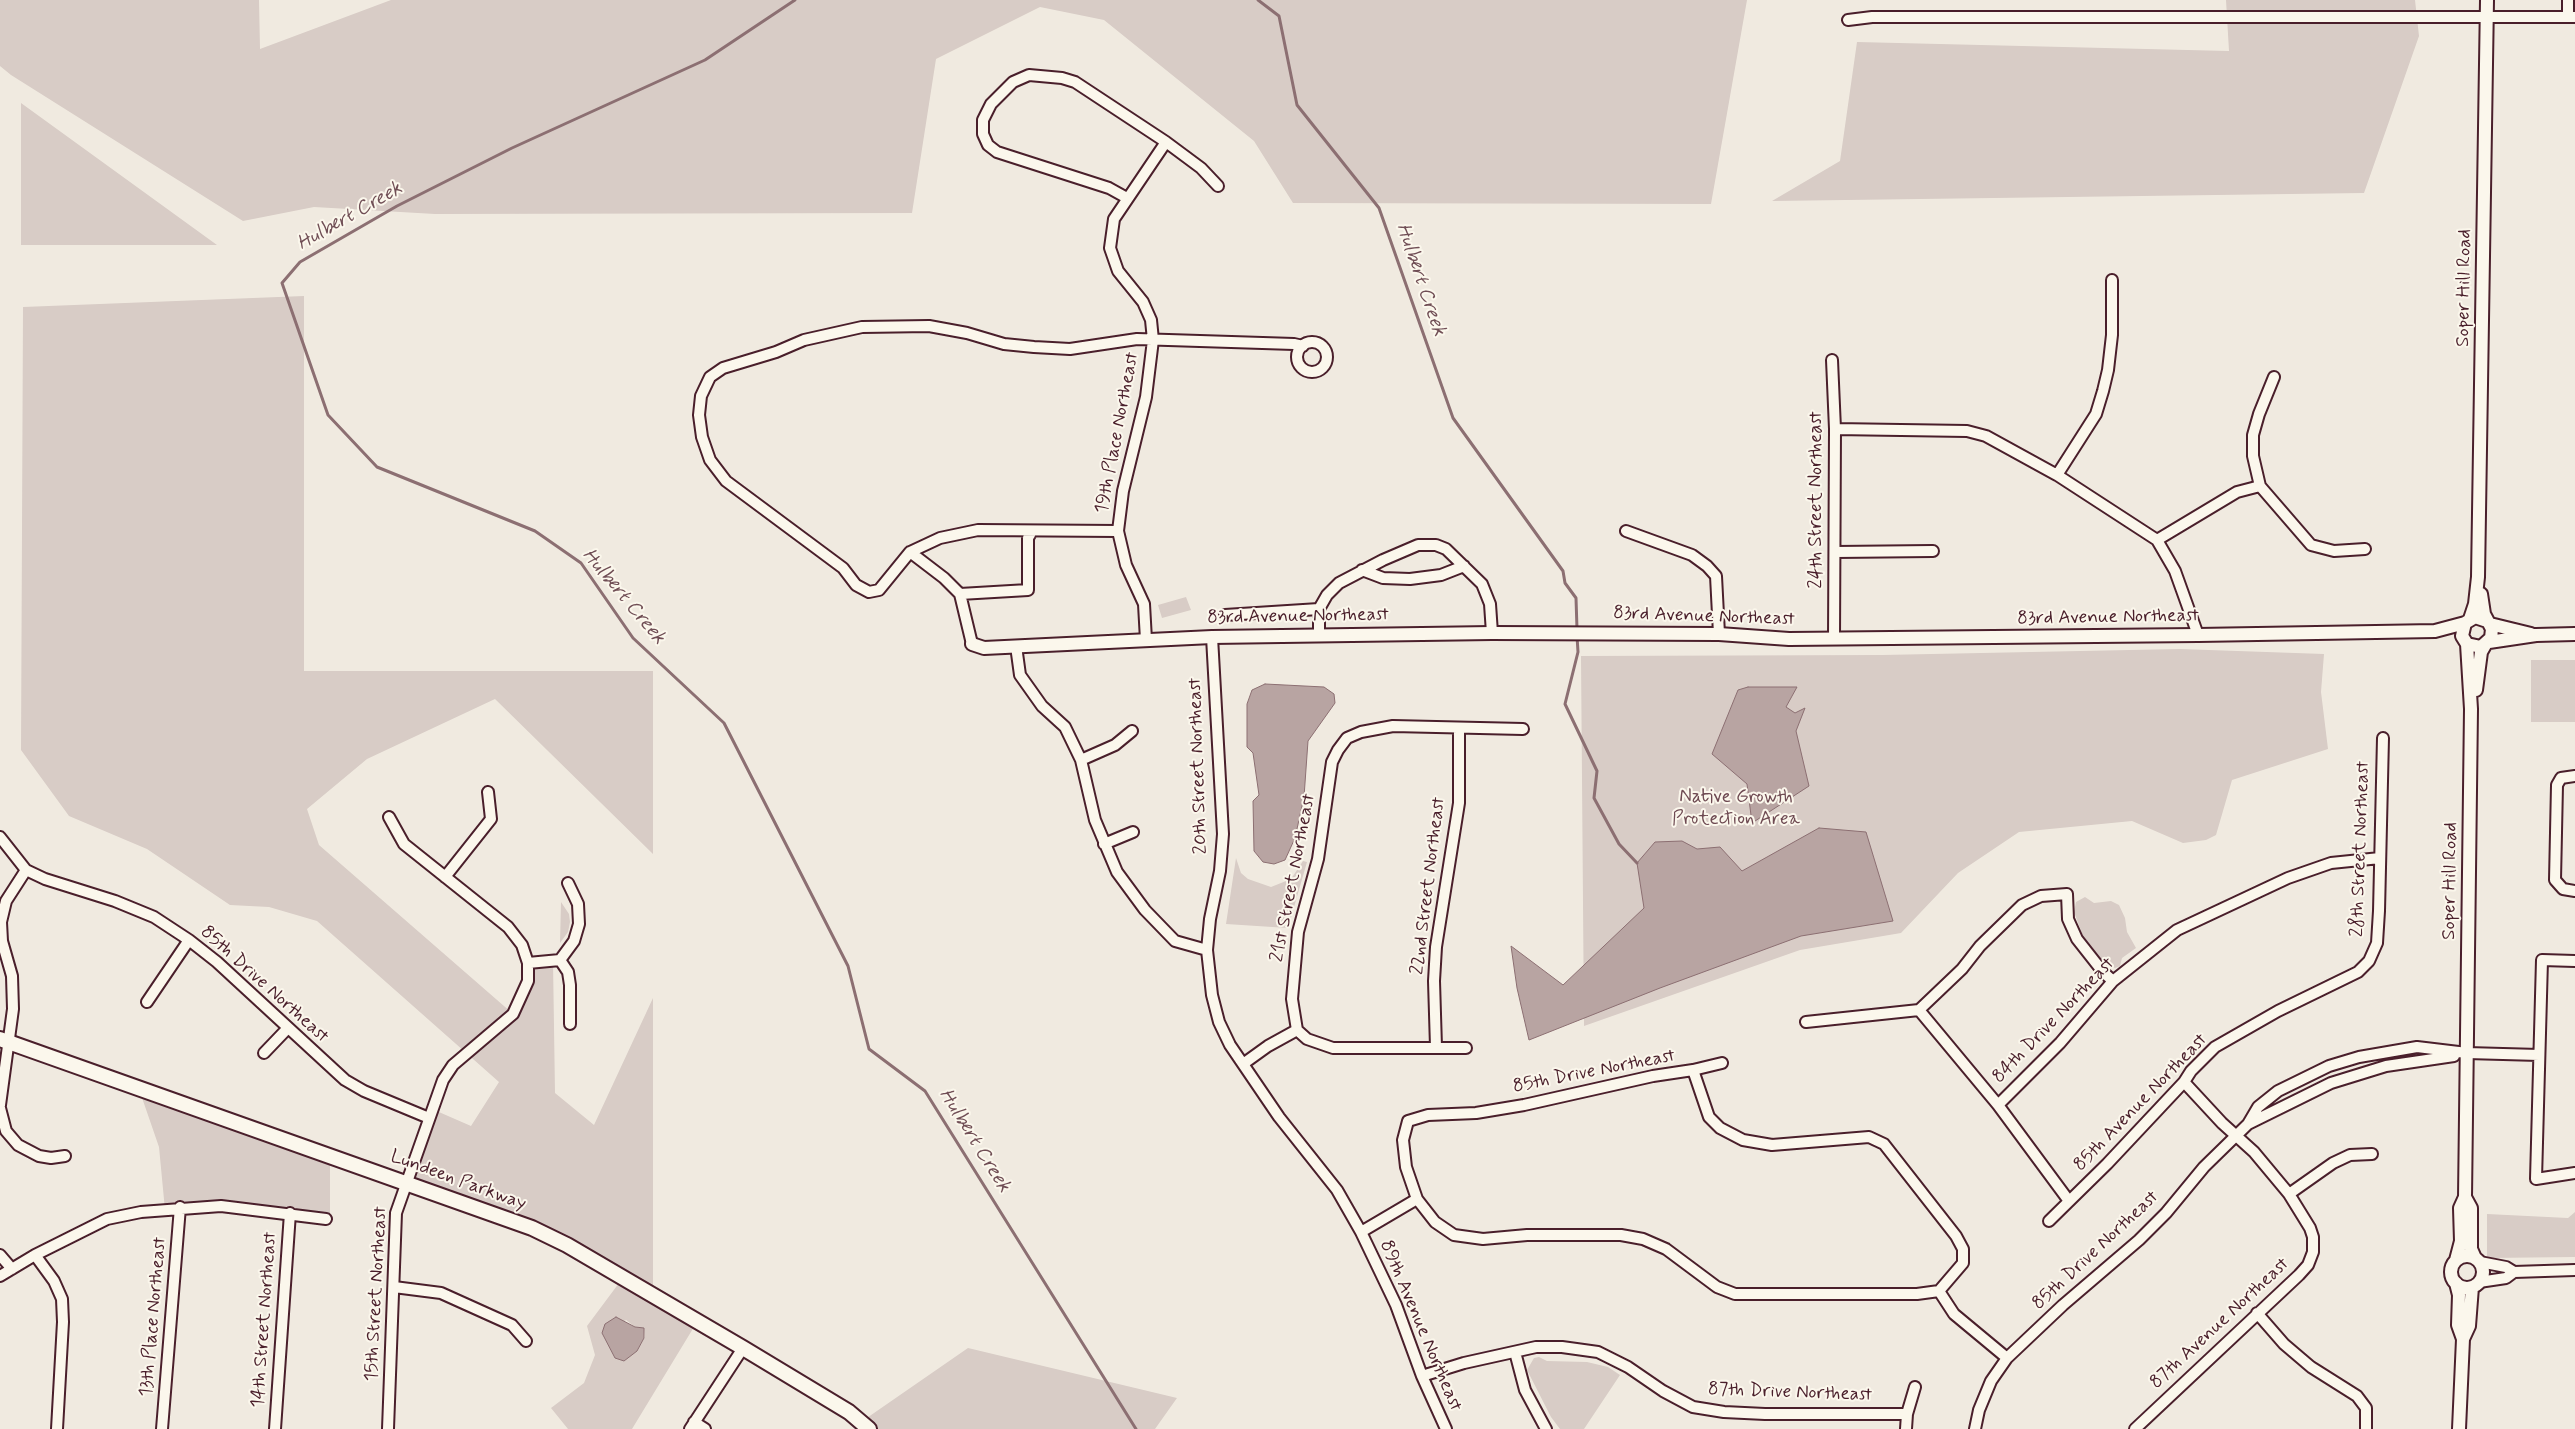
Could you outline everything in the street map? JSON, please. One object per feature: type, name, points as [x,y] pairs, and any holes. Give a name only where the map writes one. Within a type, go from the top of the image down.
[{"type":"main road","name":"Lundeen Parkway","points":[[5,1041],[532,1228],[567,1245],[743,1348],[848,1412],[869,1429]]},
{"type":"street","name":"Soper Hill Road","points":[[2468,621],[2476,604],[2478,577],[2487,0]]},
{"type":"street","points":[[1848,20],[1872,17],[2571,17],[2568,0]]},
{"type":"street","points":[[1127,198],[1109,188],[997,152],[988,146],[983,134],[983,120],[991,104],[1013,82],[1029,75],[1045,75],[1075,82],[1166,142],[1201,168],[1218,186]]},
{"type":"street","name":"19th Place Northeast","points":[[1146,640],[1144,604],[1126,565],[1118,531],[1122,492],[1146,397],[1153,340],[1151,320],[1143,302],[1118,271],[1110,248],[1114,219],[1166,142]]},
{"type":"street","points":[[2057,475],[2096,414],[2103,391],[2108,370],[2112,335],[2112,280]]},
{"type":"street","points":[[1118,531],[978,530],[940,538],[910,552],[879,590],[869,592],[856,585],[843,568],[726,481],[710,460],[702,437],[699,415],[701,396],[710,377],[722,368],[776,352],[804,340],[862,327],[929,326],[966,333],[1004,344],[1061,348],[1153,340],[1294,344],[1303,346]]},
{"type":"street","name":"24th Street Northeast","points":[[1832,360],[1835,430],[1836,552],[1834,639]]},
{"type":"street","points":[[2274,377],[2259,414],[2253,436],[2253,456],[2260,486],[2311,545],[2334,552],[2365,549]]},
{"type":"street","points":[[1835,430],[1967,431],[1986,436],[2057,475],[2157,540],[2175,571],[2198,635]]},
{"type":"street","points":[[2157,540],[2237,492],[2260,486]]},
{"type":"street","points":[[960,594],[1028,590],[1028,538],[1032,530]]},
{"type":"street","points":[[1626,531],[1692,556],[1707,566],[1716,576],[1719,634]]},
{"type":"street","points":[[1319,636],[1319,609],[1327,595],[1339,583],[1362,570],[1418,545],[1436,545],[1446,549],[1482,584],[1490,604],[1492,633]]},
{"type":"street","points":[[1836,552],[1933,551]]},
{"type":"street","points":[[910,552],[944,578],[960,594],[972,644]]},
{"type":"street","points":[[1362,570],[1383,578],[1410,579],[1441,575],[1464,566]]},
{"type":"street","name":"Soper Hill Road","points":[[2478,577],[2482,607],[2488,622]]},
{"type":"street","points":[[1224,615],[1319,609]]},
{"type":"street","points":[[2536,635],[2488,622],[2479,617],[2468,621],[2462,632],[2466,642],[2476,647],[2536,635],[2575,634]]},
{"type":"street","name":"83rd Avenue Northeast","points":[[972,644],[984,648],[1212,637],[1492,633],[1719,634],[1788,639],[2198,635],[2435,631],[2468,621]]},
{"type":"street","points":[[2487,644],[2492,633],[2488,622]]},
{"type":"street","name":"83rd Avenue Northeast","points":[[2435,631],[2466,642]]},
{"type":"street","name":"20th Street Northeast","points":[[1212,637],[1223,834],[1220,871],[1210,919],[1207,950],[1212,995],[1218,1022],[1243,1064]]},
{"type":"street","name":"Soper Hill Road","points":[[2466,642],[2471,709],[2466,1196]]},
{"type":"street","name":"Soper Hill Road","points":[[2471,709],[2481,652],[2487,644]]},
{"type":"street","points":[[1016,646],[1020,675],[1042,706],[1065,727],[1081,760],[1095,820],[1117,872],[1146,910],[1175,941],[1207,950]]},
{"type":"street","name":"21st Street Northeast","points":[[1297,1030],[1292,999],[1298,932],[1318,860],[1332,762],[1347,738],[1361,732],[1394,726],[1459,728]]},
{"type":"street","points":[[1459,728],[1523,729]]},
{"type":"street","name":"22nd Street Northeast","points":[[1436,1048],[1434,981],[1436,947],[1459,803],[1459,728]]},
{"type":"street","points":[[1081,760],[1115,744],[1132,731]]},
{"type":"street","name":"28th Street Northeast","points":[[2369,961],[2377,943],[2383,738]]},
{"type":"street","points":[[2575,776],[2561,778],[2557,786],[2555,880],[2563,889],[2575,891]]},
{"type":"street","points":[[445,877],[491,819],[488,792]]},
{"type":"street","points":[[389,817],[404,844],[508,927],[522,945],[528,963],[560,960],[574,941],[579,924],[578,904],[568,883]]},
{"type":"street","points":[[1104,844],[1133,832]]},
{"type":"street","name":"85th Drive Northeast","points":[[0,837],[26,870],[45,879],[115,901],[154,917],[189,940],[217,962],[345,1080],[364,1091],[429,1118]]},
{"type":"street","name":"84th Drive Northeast","points":[[1998,1105],[2060,1042],[2113,981],[2177,930],[2288,878],[2331,863],[2380,858]]},
{"type":"street","points":[[26,870],[6,901],[1,922],[2,941],[12,976],[13,1009],[5,1041],[0,1107],[6,1130],[18,1144],[39,1156],[51,1158],[65,1156]]},
{"type":"street","points":[[1806,1022],[1919,1010],[1962,969],[1980,946],[2022,905],[2041,896],[2067,894],[2068,919],[2077,939],[2103,972],[2113,981]]},
{"type":"street","points":[[147,1002],[189,940]]},
{"type":"street","points":[[560,960],[568,972],[570,1024]]},
{"type":"street","points":[[2575,961],[2542,960],[2536,1180],[2575,1173]]},
{"type":"street","name":"85th Avenue Northeast","points":[[2049,1221],[2215,1048],[2278,1011],[2358,972],[2369,961]]},
{"type":"street","name":"15th Street Northeast","points":[[388,1429],[396,1213],[405,1182],[443,1080],[453,1065],[512,1014],[528,981],[528,963]]},
{"type":"street","points":[[1919,1010],[1998,1105],[2069,1201]]},
{"type":"street","points":[[264,1053],[288,1029]]},
{"type":"street","points":[[1243,1064],[1268,1046],[1297,1030],[1307,1038],[1333,1048],[1466,1048]]},
{"type":"street","name":"85th Drive Northeast","points":[[1976,1429],[1978,1410],[1991,1380],[2007,1358],[2063,1305],[2140,1240],[2166,1213],[2204,1166],[2248,1124],[2258,1108],[2278,1091],[2329,1066],[2359,1056],[2417,1048],[2467,1054]]},
{"type":"street","points":[[2467,1054],[2539,1055]]},
{"type":"street","name":"85th Drive Northeast","points":[[2248,1124],[2338,1080],[2386,1066],[2467,1054]]},
{"type":"street","points":[[1693,1070],[1722,1063]]},
{"type":"street","name":"89th Avenue Northeast","points":[[1243,1064],[1279,1117],[1337,1190],[1361,1232],[1396,1305],[1422,1376],[1446,1429]]},
{"type":"street","name":"85th Drive Northeast","points":[[1693,1070],[1709,1117],[1720,1128],[1743,1140],[1772,1145],[1869,1138],[1884,1144],[1956,1236],[1963,1249],[1963,1263],[1939,1291],[1917,1294],[1736,1294],[1717,1287],[1666,1249],[1643,1239],[1621,1235],[1526,1235],[1483,1239],[1454,1235],[1435,1222],[1417,1199],[1406,1167],[1404,1140],[1408,1121],[1428,1115],[1476,1113],[1652,1076],[1693,1070]]},
{"type":"street","points":[[2184,1082],[2254,1152],[2289,1194],[2333,1162],[2350,1156],[2372,1154]]},
{"type":"street","name":"87th Avenue Northeast","points":[[2135,1429],[2308,1265],[2313,1252],[2313,1237],[2289,1194]]},
{"type":"street","points":[[2459,1429],[2463,1339],[2458,1325],[2459,1295],[2451,1274],[2461,1241],[2460,1208],[2466,1196]]},
{"type":"street","points":[[2463,1339],[2469,1326],[2476,1284],[2483,1273],[2471,1249],[2471,1208],[2466,1196]]},
{"type":"street","points":[[1361,1232],[1417,1199]]},
{"type":"street","points":[[0,1276],[35,1255],[108,1219],[141,1212],[180,1207],[220,1206],[290,1213],[326,1219]]},
{"type":"street","name":"13th Place Northeast","points":[[162,1429],[180,1207]]},
{"type":"street","name":"14th Street Northeast","points":[[275,1429],[290,1213]]},
{"type":"street","points":[[0,1255],[12,1269]]},
{"type":"street","points":[[35,1255],[54,1281],[62,1299],[63,1322],[57,1429]]},
{"type":"street","points":[[2456,1260],[2466,1255],[2506,1267],[2514,1272],[2575,1270]]},
{"type":"street","points":[[2456,1283],[2465,1288],[2506,1278],[2514,1272]]},
{"type":"street","points":[[394,1287],[441,1293],[512,1325],[526,1341]]},
{"type":"street","points":[[1939,1291],[1954,1314],[2007,1358]]},
{"type":"street","points":[[2257,1313],[2284,1344],[2310,1367],[2357,1396],[2366,1408],[2366,1429]]},
{"type":"street","name":"87th Drive Northeast","points":[[1422,1376],[1464,1363],[1536,1347],[1598,1352],[1628,1366],[1663,1391],[1692,1407],[1724,1412],[1906,1414]]},
{"type":"street","points":[[705,1429],[692,1426],[743,1348]]},
{"type":"street","points":[[1515,1352],[1526,1390],[1546,1429]]},
{"type":"street","points":[[1906,1429],[1906,1414],[1915,1387]]},
{"type":"green space","points":[[0,0],[259,0],[260,49],[391,0],[1747,0],[1711,204],[1293,203],[1254,141],[1104,20],[1040,7],[936,59],[912,213],[435,214],[314,207],[243,221],[11,75],[0,66]]},
{"type":"green space","points":[[2226,0],[2415,0],[2419,36],[2364,193],[1772,201],[1840,161],[1857,42],[2229,51]]},
{"type":"green space","points":[[21,103],[217,245],[21,245]]},
{"type":"green space","points":[[304,296],[304,671],[653,671],[653,854],[495,699],[367,759],[307,809],[319,845],[512,1013],[520,1001],[528,963],[553,961],[555,1093],[594,1125],[653,998],[653,1297],[697,1322],[632,1429],[568,1429],[551,1408],[584,1383],[595,1355],[587,1326],[622,1279],[567,1245],[405,1183],[432,1109],[471,1126],[499,1082],[317,921],[269,907],[230,905],[147,849],[69,816],[21,750],[23,307]],"holes":[[[626,1320],[635,1327],[644,1329],[645,1337],[637,1351],[609,1345],[602,1333]]]},
{"type":"green space","points":[[1186,597],[1191,610],[1162,618],[1158,605]]},
{"type":"green space","name":"Native Growth Protection Area","points":[[2180,649],[2324,654],[2321,692],[2328,749],[2232,780],[2216,835],[2206,840],[2183,843],[2132,821],[2019,832],[1958,873],[1901,933],[1800,950],[1584,1026],[1581,656],[1882,655]]},
{"type":"green space","points":[[2531,660],[2575,660],[2575,722],[2531,722]]},
{"type":"green space","points":[[1236,858],[1241,873],[1248,879],[1271,887],[1291,879],[1303,861],[1307,862],[1288,928],[1226,924]]},
{"type":"green space","points":[[2085,897],[2094,903],[2111,901],[2119,905],[2125,918],[2127,932],[2136,948],[2122,958],[2120,966],[2115,968],[2105,964],[2083,936],[2074,912],[2076,902]]},
{"type":"green space","points":[[561,902],[569,914],[570,922],[568,932],[560,943]]},
{"type":"green space","points":[[139,1089],[330,1156],[330,1222],[290,1213],[165,1210],[159,1147]]},
{"type":"green space","points":[[2575,1212],[2575,1257],[2487,1258],[2487,1214],[2568,1218]]},
{"type":"green space","points":[[968,1348],[1177,1398],[1155,1429],[869,1429],[861,1422]]},
{"type":"green space","points":[[1539,1357],[1547,1361],[1587,1362],[1608,1367],[1620,1375],[1584,1429],[1560,1429],[1551,1417],[1527,1370],[1534,1358]]},
{"type":"shaded area","points":[[1265,684],[1324,687],[1334,694],[1335,703],[1308,741],[1304,797],[1295,838],[1285,860],[1274,864],[1263,862],[1254,851],[1253,801],[1259,795],[1253,753],[1247,747],[1247,704],[1252,690]]},
{"type":"shaded area","points":[[1748,687],[1797,687],[1786,707],[1795,713],[1805,708],[1796,731],[1809,786],[1752,823],[1747,784],[1712,754],[1738,690]]},
{"type":"shaded area","points":[[1819,828],[1866,832],[1893,921],[1801,936],[1660,988],[1529,1040],[1517,988],[1511,946],[1563,985],[1644,908],[1637,863],[1655,842],[1682,841],[1697,849],[1720,847],[1742,871]]},
{"type":"shaded area","points":[[616,1317],[635,1327],[644,1328],[644,1338],[637,1351],[624,1361],[615,1358],[602,1333],[605,1324]]},
{"type":"waterway","name":"Hulbert Creek","points":[[795,0],[705,60],[512,148],[397,206],[300,262],[282,283],[328,415],[377,467],[535,531],[581,563],[633,638],[724,723],[848,966],[869,1049],[925,1091],[1136,1429]]},
{"type":"waterway","name":"Hulbert Creek","points":[[1258,0],[1279,16],[1297,105],[1379,208],[1453,418],[1563,571],[1565,583],[1576,598],[1577,629]]},
{"type":"waterway","points":[[1577,636],[1578,652],[1565,704],[1597,771],[1594,798],[1619,844],[1637,863]]}]
